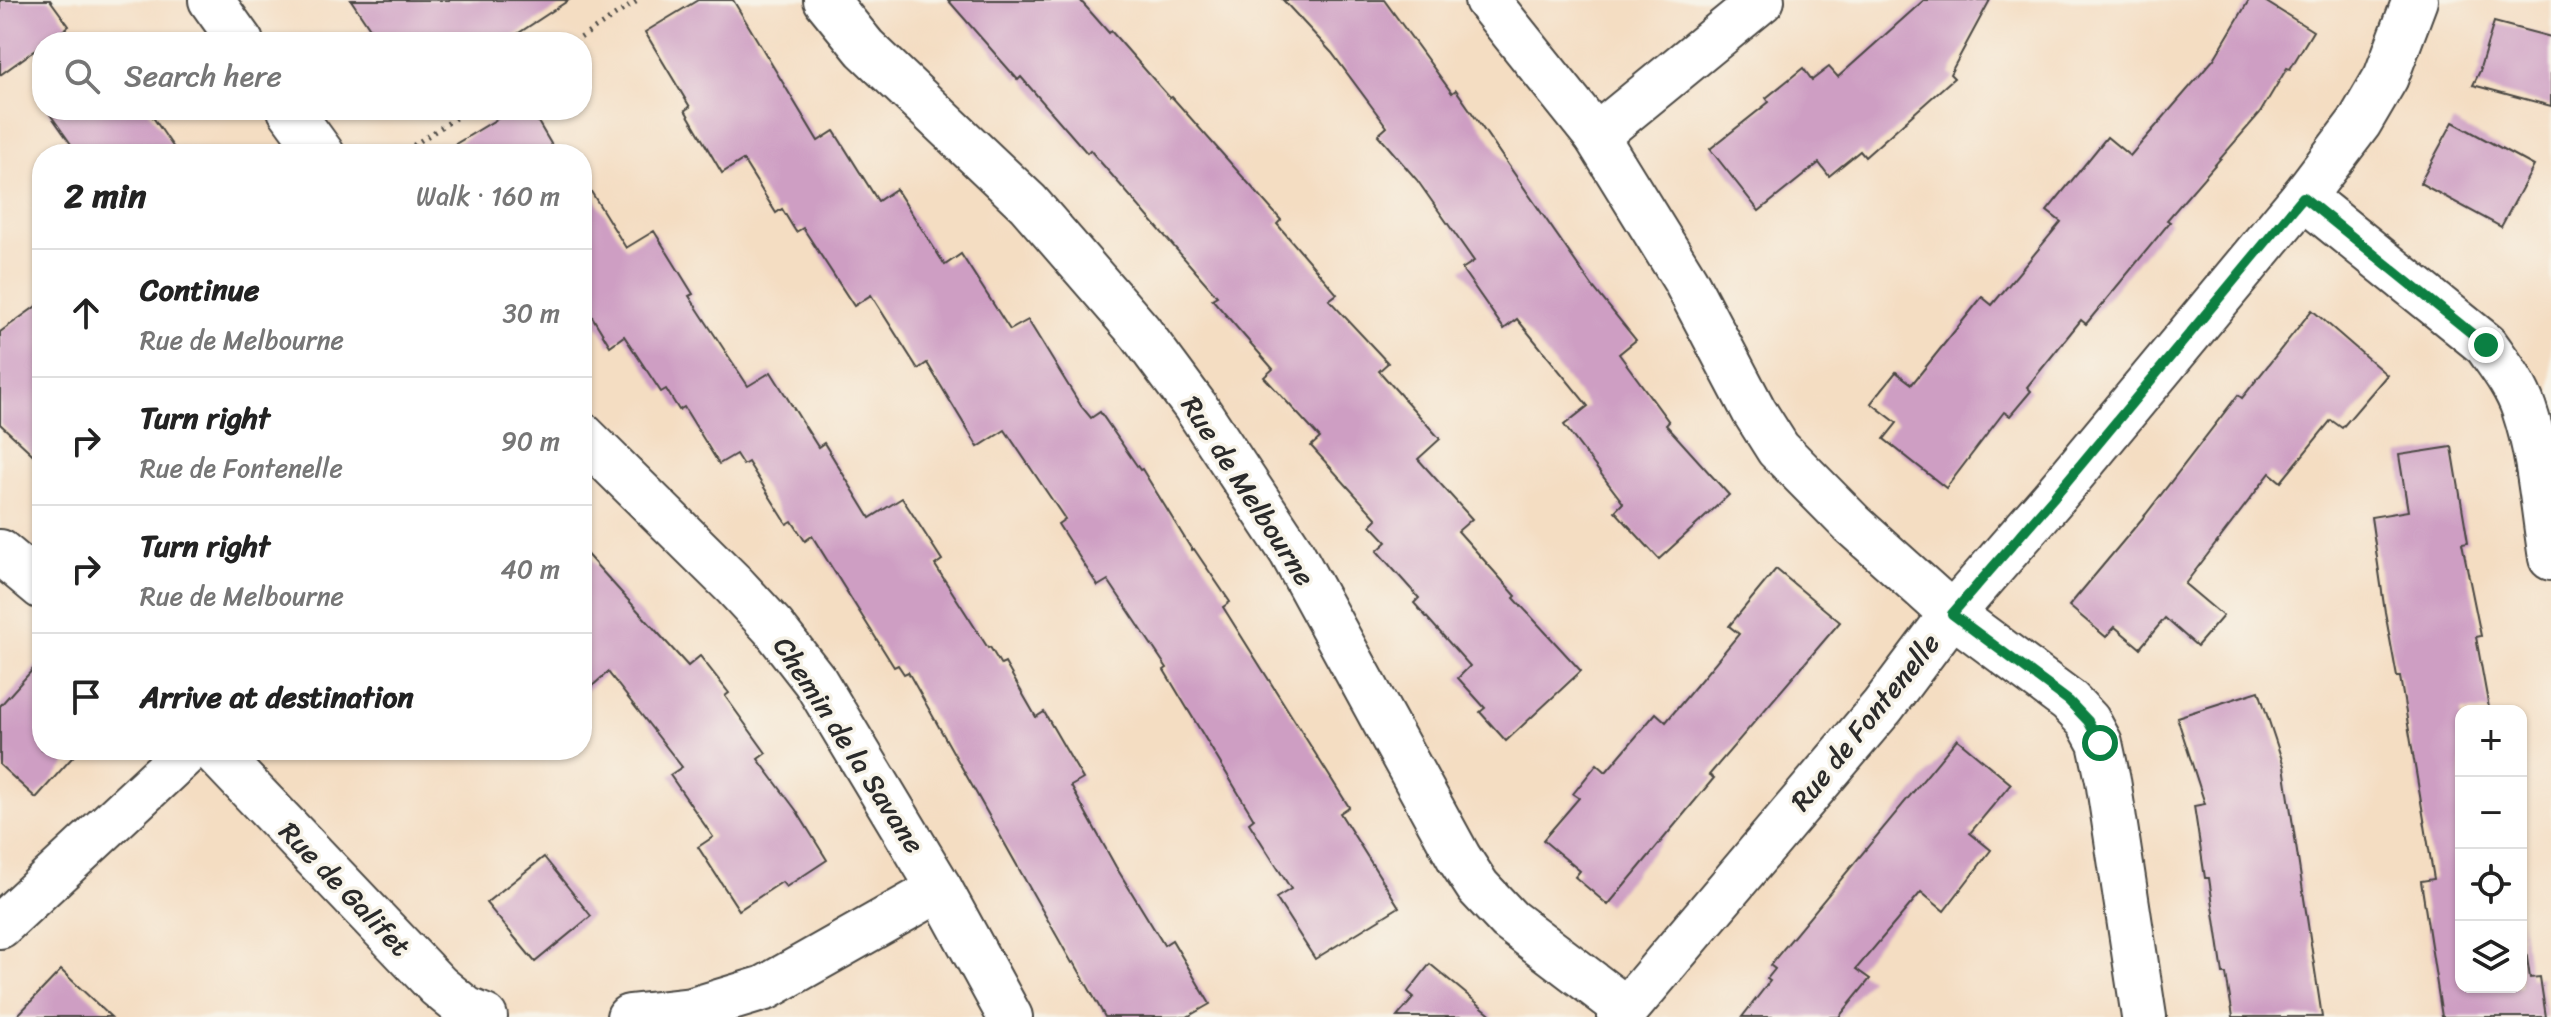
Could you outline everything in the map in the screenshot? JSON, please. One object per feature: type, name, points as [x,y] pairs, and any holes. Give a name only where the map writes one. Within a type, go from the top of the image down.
[{"type":"street","points":[[211,0],[234,32]]},
{"type":"street","name":"Rue de Melbourne","points":[[826,0],[865,48],[1028,203],[1140,332],[1203,418],[1291,551],[1451,844],[1478,887],[1509,920],[1623,1013]]},
{"type":"street","points":[[1487,0],[1596,136],[1685,280],[1754,411],[1778,449],[1852,524],[1952,614],[2069,701],[2088,721],[2100,743],[2108,780],[2144,1017]]},
{"type":"street","points":[[1596,136],[1762,0]]},
{"type":"street","name":"Rue de Fontenelle","points":[[1623,1013],[1883,706],[1952,614],[2053,498],[2303,197],[2359,123],[2386,77],[2415,0]]},
{"type":"street","points":[[297,120],[315,144]]},
{"type":"street","points":[[2303,197],[2486,345],[2509,376],[2524,407],[2533,442],[2551,558]]},
{"type":"street","name":"Chemin de la Savane","points":[[592,445],[773,627],[815,681],[940,889],[1010,1017]]},
{"type":"street","points":[[0,552],[32,579]]},
{"type":"street","points":[[0,926],[178,760]]},
{"type":"street","name":"Rue de Galifet","points":[[223,760],[438,986],[466,1009],[485,1017]]},
{"type":"street","points":[[629,1017],[692,1010],[765,988],[940,889]]},
{"type":"path","points":[[589,32],[639,0]]},
{"type":"path","points":[[415,144],[453,120]]},
{"type":"building","points":[[0,0],[50,0],[69,26],[61,32],[32,32],[32,52],[0,75]]},
{"type":"building","points":[[351,0],[569,0],[520,32],[372,32]]},
{"type":"building","points":[[698,0],[733,0],[818,141],[834,131],[878,201],[896,189],[945,265],[961,254],[1010,330],[1028,320],[1081,406],[1091,418],[1100,412],[1142,469],[1192,550],[1230,602],[1223,607],[1349,807],[1340,813],[1399,907],[1315,959],[1276,898],[1291,889],[1249,823],[1254,819],[1164,670],[1167,668],[1108,580],[1098,586],[1058,524],[1065,519],[1005,430],[978,447],[927,363],[918,369],[871,295],[854,306],[803,228],[796,232],[782,209],[776,213],[743,160],[722,173],[685,110],[690,107],[645,32]]},
{"type":"building","points":[[948,0],[1080,0],[1172,97],[1281,220],[1277,224],[1337,294],[1329,300],[1388,363],[1379,371],[1440,439],[1418,459],[1472,519],[1458,531],[1581,671],[1506,741],[1480,712],[1485,708],[1458,678],[1470,666],[1414,603],[1419,598],[1377,551],[1387,542],[1371,525],[1377,519],[1311,446],[1320,438],[1264,377],[1273,369],[1212,299],[1217,296],[1090,150],[1087,153]]},
{"type":"building","points":[[1283,0],[1384,0],[1452,93],[1456,90],[1593,287],[1636,340],[1619,354],[1669,422],[1666,425],[1729,495],[1659,559],[1615,511],[1623,503],[1564,425],[1588,406],[1517,319],[1504,329],[1462,269],[1474,261],[1417,180],[1378,135],[1387,127],[1332,53]]},
{"type":"building","points":[[1924,0],[1990,0],[1950,74],[1954,78],[1865,157],[1860,151],[1829,176],[1819,163],[1759,211],[1710,149],[1769,102],[1766,98],[1803,68],[1812,80],[1829,67],[1838,77]]},
{"type":"building","points":[[2249,0],[2263,0],[2313,31],[2290,69],[2287,68],[2260,113],[2167,220],[2170,222],[2086,324],[2081,320],[2027,387],[2031,391],[2010,416],[2004,412],[1946,488],[1884,439],[1897,423],[1871,403],[1896,372],[1912,384],[1982,297],[1992,305],[2061,222],[2047,211],[2107,137],[2130,156],[2214,59]]},
{"type":"building","points":[[2494,22],[2551,37],[2551,106],[2473,85],[2481,69]]},
{"type":"building","points":[[54,120],[155,120],[171,144],[71,144]]},
{"type":"building","points":[[495,120],[537,120],[551,144],[456,144]]},
{"type":"building","points":[[2453,122],[2534,166],[2501,227],[2420,183]]},
{"type":"building","points":[[592,193],[626,248],[654,231],[693,294],[689,296],[748,386],[771,372],[818,447],[824,443],[870,518],[902,498],[942,560],[935,565],[988,648],[1001,665],[1005,663],[1036,717],[1044,712],[1083,779],[1071,786],[1116,867],[1164,945],[1172,940],[1210,1004],[1187,1017],[1105,1017],[908,672],[904,674],[898,665],[894,667],[812,536],[805,541],[792,521],[787,524],[748,462],[743,465],[736,454],[719,464],[684,407],[679,410],[666,389],[661,392],[624,336],[610,346],[592,316]]},
{"type":"building","points":[[32,309],[32,454],[0,424],[0,332]]},
{"type":"building","points":[[2312,310],[2387,375],[2342,428],[2331,420],[2281,482],[2270,473],[2185,584],[2223,616],[2197,646],[2165,618],[2140,648],[2115,627],[2106,637],[2069,606],[2146,514],[2238,395],[2242,398]]},
{"type":"building","points":[[2452,447],[2468,542],[2462,543],[2481,636],[2476,637],[2488,705],[2455,705],[2455,993],[2527,993],[2527,958],[2530,978],[2540,977],[2546,1017],[2442,1017],[2421,881],[2434,879],[2400,677],[2397,677],[2385,612],[2371,517],[2408,511],[2399,455]]},
{"type":"building","points":[[592,560],[688,666],[700,656],[729,693],[725,696],[766,753],[758,759],[796,810],[827,860],[786,887],[782,882],[739,910],[698,847],[713,837],[670,775],[682,767],[608,672],[592,686]]},
{"type":"building","points":[[1776,569],[1840,622],[1709,775],[1714,778],[1608,905],[1575,877],[1580,871],[1543,840],[1579,798],[1573,794],[1597,764],[1606,772],[1656,713],[1666,722],[1739,634],[1729,626]]},
{"type":"building","points":[[32,670],[32,760],[70,760],[36,798],[0,765],[0,706]]},
{"type":"building","points":[[2259,691],[2284,766],[2322,1017],[2233,1017],[2226,974],[2223,974],[2209,878],[2205,878],[2194,806],[2205,804],[2177,717]]},
{"type":"building","points":[[1957,739],[2011,784],[1970,833],[1991,850],[1944,911],[1921,892],[1856,969],[1870,979],[1839,1017],[1742,1017],[1770,981],[1767,979],[1775,969],[1770,965]]},
{"type":"building","points":[[544,857],[591,916],[535,962],[486,903]]},
{"type":"building","points":[[1430,964],[1494,1017],[1397,1017],[1414,997],[1408,992]]},
{"type":"building","points":[[61,970],[111,1017],[16,1017]]},
{"type":"route","points":[[2100,743],[2088,721],[2069,701],[1952,614],[2053,498],[2303,197],[2486,345]]}]
